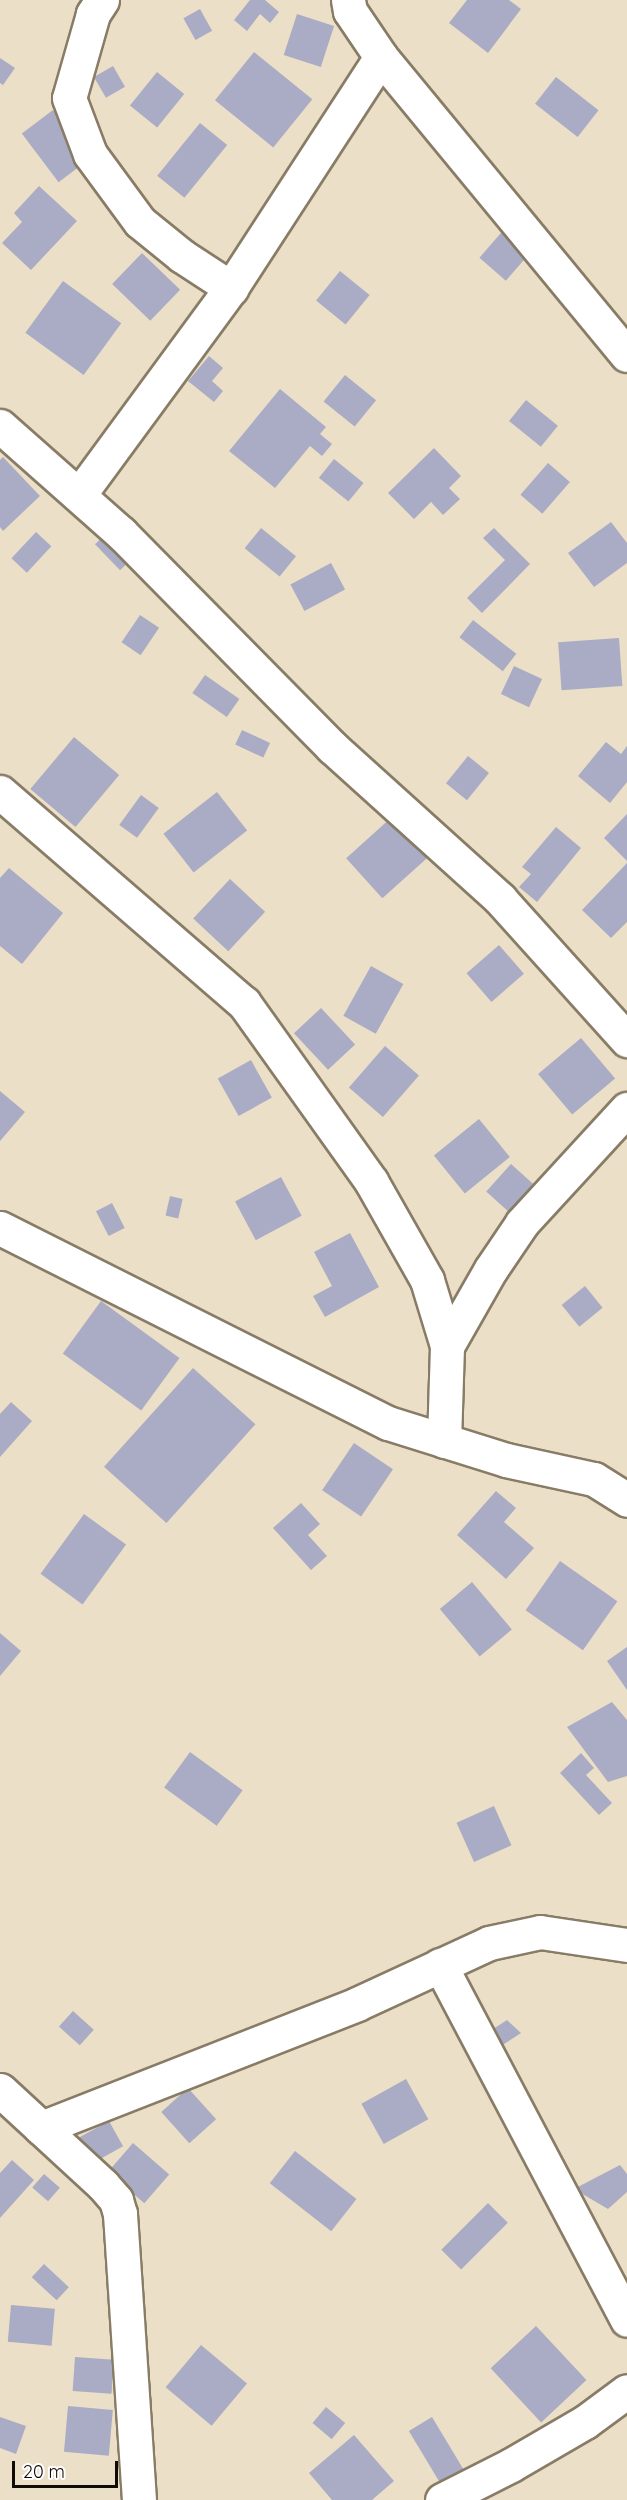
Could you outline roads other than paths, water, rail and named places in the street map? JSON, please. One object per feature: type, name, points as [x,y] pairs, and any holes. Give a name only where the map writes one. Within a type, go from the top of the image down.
[{"type":"street","points":[[102,0],[93,14],[69,98],[90,154],[140,222],[182,256],[231,288]]},
{"type":"street","points":[[348,0],[350,11],[381,57],[627,355]]},
{"type":"street","points":[[79,495],[231,288],[381,57]]},
{"type":"street","points":[[0,426],[121,532],[332,747],[500,899],[627,1040]]},
{"type":"street","points":[[0,792],[244,1004],[371,1181],[427,1280],[447,1346],[444,1441]]},
{"type":"street","points":[[447,1346],[491,1269],[522,1223],[627,1109]]},
{"type":"street","points":[[0,1228],[388,1423],[506,1460],[594,1479],[627,1500]]},
{"type":"street","points":[[41,2128],[357,2004],[489,1943],[540,1932],[627,1946]]},
{"type":"street","points":[[440,1965],[627,2320]]},
{"type":"street","points":[[0,2090],[103,2185],[116,2200],[120,2214],[139,2500]]},
{"type":"street","points":[[442,2500],[511,2465],[585,2422],[627,2391]]}]
